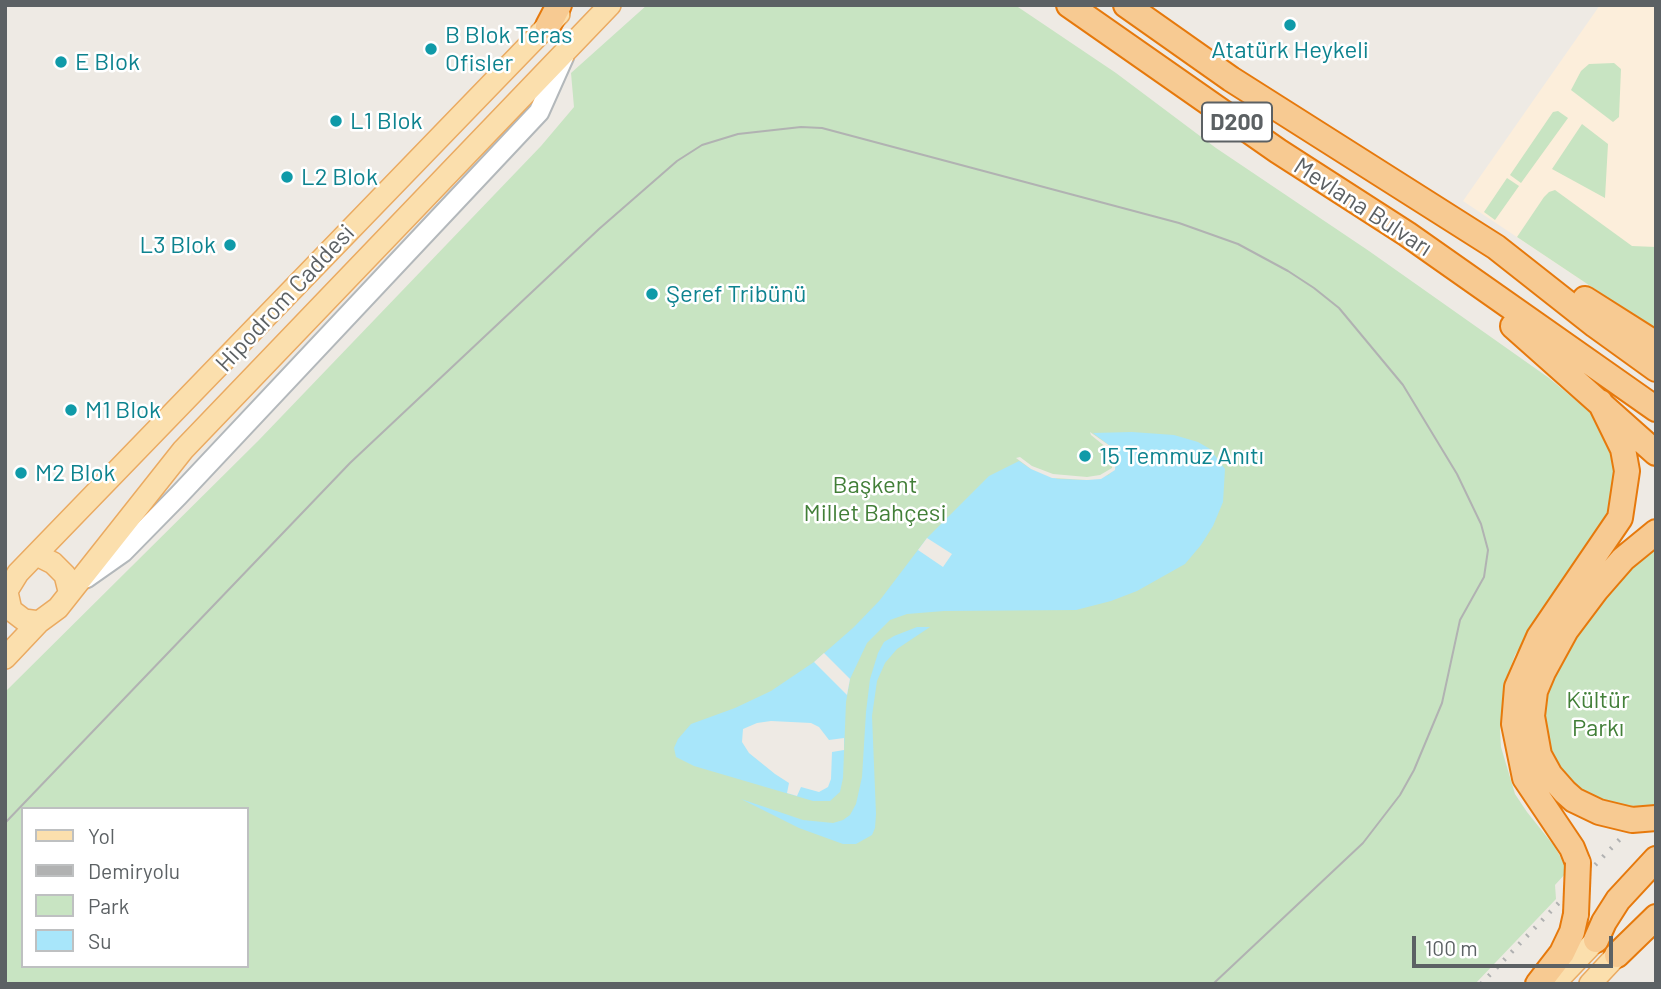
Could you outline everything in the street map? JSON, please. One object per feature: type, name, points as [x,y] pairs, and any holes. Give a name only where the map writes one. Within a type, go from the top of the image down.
[{"type":"highway","name":"Mevlana Bulvarı","points":[[1069,5],[1278,151],[1407,234],[1656,409]]},
{"type":"highway","name":"Mevlana Bulvarı","points":[[1126,5],[1231,79],[1496,247],[1656,369]]},
{"type":"highway","points":[[1407,234],[1656,453]]},
{"type":"highway","points":[[1496,247],[1656,344]]},
{"type":"highway","points":[[1538,984],[1562,953],[1572,932],[1576,914],[1578,863],[1572,848],[1525,778],[1514,724],[1517,687],[1539,637],[1614,529],[1623,503],[1627,471],[1623,449],[1600,402]]},
{"type":"highway","points":[[1656,532],[1623,559],[1580,610],[1552,653],[1535,691],[1533,702],[1533,729],[1539,755],[1550,775],[1574,800],[1599,812],[1623,818],[1656,818]]},
{"type":"highway","points":[[1596,940],[1618,900],[1656,859]]},
{"type":"highway","points":[[1596,940],[1656,883]]},
{"type":"highway","points":[[1617,955],[1656,917]]},
{"type":"highway","points":[[1617,955],[1656,931]]},
{"type":"main road","name":"Hipodrom Caddesi","points":[[6,593],[18,573],[554,16],[568,5]]},
{"type":"main road","name":"Hipodrom Caddesi","points":[[5,658],[39,622],[58,608],[183,450],[610,5]]},
{"type":"main road","points":[[37,555],[53,563],[65,575],[69,591]]},
{"type":"main road","points":[[6,593],[11,610],[24,621],[39,622]]},
{"type":"main road","points":[[1554,984],[1596,940]]},
{"type":"main road","points":[[1590,984],[1617,955]]},
{"type":"shaded area","points":[[1600,5],[1656,5],[1656,330],[1463,201]]},
{"type":"green space","name":"Başkent Millet Bahçesi","points":[[647,5],[1015,5],[1116,73],[1216,148],[1369,251],[1549,378],[1591,413],[1606,433],[1615,456],[1618,481],[1606,526],[1530,631],[1515,655],[1506,679],[1500,729],[1501,747],[1515,794],[1555,847],[1564,864],[1566,873],[1555,885],[1556,899],[1475,984],[5,984],[5,692],[258,441],[541,146],[574,107],[571,73]]},
{"type":"green space","points":[[1614,63],[1621,69],[1619,117],[1613,122],[1571,90],[1581,71],[1589,64]]},
{"type":"green space","points":[[1558,111],[1568,118],[1521,183],[1510,175],[1553,112]]},
{"type":"green space","points":[[1582,124],[1608,144],[1605,198],[1552,169]]},
{"type":"green space","points":[[1507,178],[1519,186],[1495,220],[1484,212]]},
{"type":"green space","points":[[1555,190],[1632,246],[1656,247],[1656,330],[1517,237],[1544,197]]},
{"type":"green space","name":"Kültür Parkı","points":[[1656,543],[1656,809],[1618,808],[1578,791],[1546,753],[1543,693],[1597,601]]},
{"type":"water","points":[[1093,433],[1174,435],[1198,442],[1210,449],[1225,469],[1223,502],[1213,526],[1185,564],[1137,591],[1076,610],[944,611],[907,614],[890,620],[867,643],[850,679],[846,702],[843,778],[840,792],[830,801],[813,801],[694,766],[676,757],[674,748],[678,739],[691,724],[771,691],[814,662],[854,627],[880,600],[927,538],[989,476],[1019,461],[1031,469],[1058,479],[1087,480],[1109,475],[1117,464],[1116,455],[1110,446]]},
{"type":"water","points":[[917,627],[930,627],[897,649],[885,663],[877,681],[872,716],[876,814],[872,835],[856,844],[843,844],[799,828],[741,799],[803,820],[833,823],[850,815],[856,804],[862,777],[870,679],[878,653],[884,642]]},
{"type":"pier","points":[[1090,432],[1110,446],[1116,454],[1115,470],[1101,479],[1052,478],[1031,469],[1016,458],[1020,457],[1032,466],[1053,474],[1087,477],[1100,475],[1112,468],[1113,456]]},
{"type":"pier","points":[[927,538],[952,554],[943,567],[918,550]]},
{"type":"pier","points":[[824,653],[850,679],[847,695],[814,662]]},
{"type":"pier","points":[[771,721],[811,723],[819,727],[829,740],[844,738],[844,750],[832,752],[828,787],[819,792],[801,787],[797,796],[787,793],[789,783],[749,753],[742,742],[743,729]]},
{"type":"tram line","points":[[5,823],[350,463],[599,229],[677,161],[702,145],[738,134],[801,127],[822,128],[1179,223],[1238,244],[1288,271],[1339,308],[1403,385],[1457,474],[1481,524],[1488,550],[1484,577],[1460,620],[1442,703],[1414,770],[1400,795],[1363,843],[1213,984]]},
{"type":"railway","points":[[1481,984],[1621,838]]},
{"type":"place","name":"Atatürk Heykeli","points":[[1290,25]]},
{"type":"place","name":"B Blok Teras Ofisler","points":[[431,49]]},
{"type":"place","name":"E Blok","points":[[61,62]]},
{"type":"place","name":"L1 Blok","points":[[336,121]]},
{"type":"place","name":"L2 Blok","points":[[287,177]]},
{"type":"place","name":"L3 Blok","points":[[230,245]]},
{"type":"place","name":"Şeref Tribünü","points":[[652,294]]},
{"type":"place","name":"M1 Blok","points":[[71,410]]},
{"type":"place","name":"15 Temmuz Anıtı","points":[[1085,456]]},
{"type":"place","name":"M2 Blok","points":[[21,473]]}]
